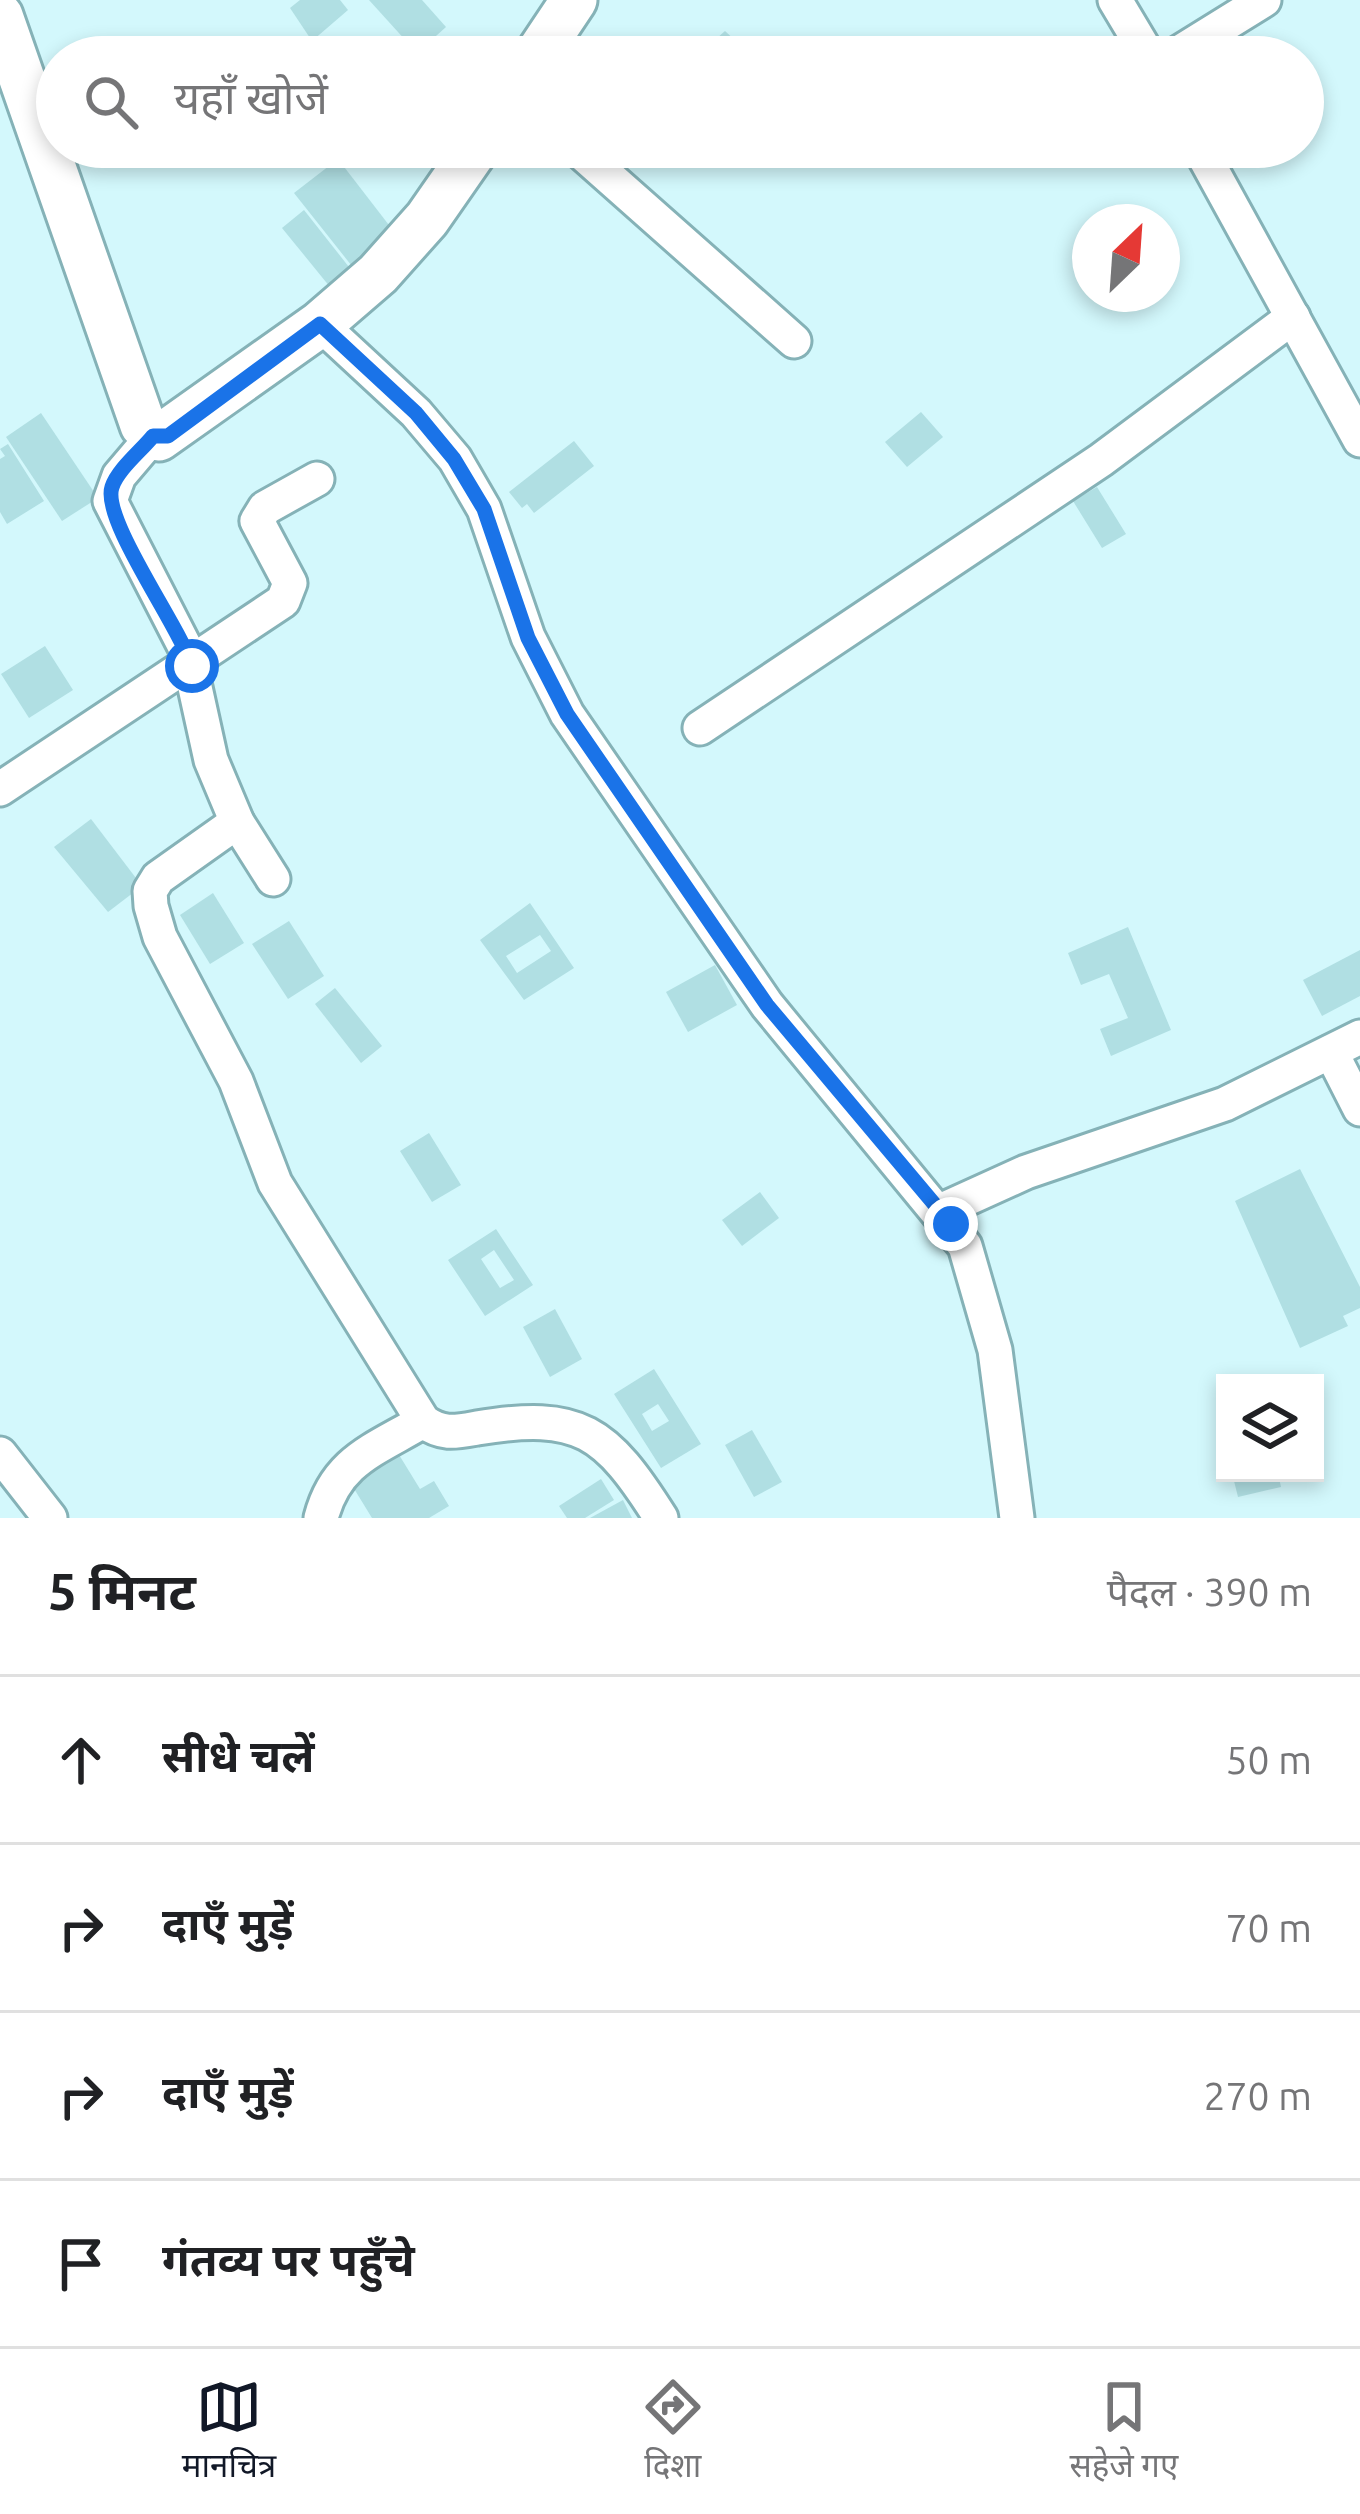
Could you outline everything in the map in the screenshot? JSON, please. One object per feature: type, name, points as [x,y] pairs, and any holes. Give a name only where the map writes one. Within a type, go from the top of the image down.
[{"type":"street","points":[[550,36],[574,0]]},
{"type":"street","points":[[1115,0],[1136,36]]},
{"type":"street","points":[[1206,36],[1264,0]]},
{"type":"street","points":[[0,16],[36,112]]},
{"type":"street","points":[[56,168],[100,309],[143,425],[153,436],[168,436],[320,324],[413,236],[462,168]]},
{"type":"street","points":[[598,168],[794,341]]},
{"type":"street","points":[[1211,168],[1293,317],[1352,402],[1360,440]]},
{"type":"street","points":[[700,728],[1102,460],[1293,317]]},
{"type":"street","points":[[320,324],[416,413],[454,459],[484,509],[534,652],[567,714],[767,1005],[965,1246],[983,1300],[1007,1424],[1017,1518]]},
{"type":"street","points":[[153,436],[118,476],[110,501],[192,666],[211,760],[237,822],[273,879]]},
{"type":"street","points":[[0,789],[192,666],[289,595],[290,583],[257,521],[265,508],[317,479]]},
{"type":"street","points":[[237,822],[158,878],[150,891],[151,906],[160,937],[236,1082],[283,1198],[423,1421],[448,1433],[538,1418],[595,1437],[625,1465],[661,1518]]},
{"type":"street","points":[[940,1211],[1026,1172],[1225,1104],[1345,1045],[1360,1109]]},
{"type":"street","points":[[321,1518],[344,1468],[423,1421]]},
{"type":"street","points":[[0,1454],[50,1518]]},
{"type":"building","points":[[300,0],[340,0],[348,10],[318,36],[309,36],[290,8]]},
{"type":"building","points":[[369,0],[422,0],[446,27],[436,36],[402,36]]},
{"type":"building","points":[[326,168],[345,168],[402,242],[359,275],[294,193]]},
{"type":"building","points":[[304,210],[360,281],[339,298],[282,228]]},
{"type":"building","points":[[921,412],[943,437],[907,467],[885,442]]},
{"type":"building","points":[[41,413],[98,498],[62,521],[6,437]]},
{"type":"building","points":[[574,441],[594,466],[534,513],[527,504],[522,508],[509,492]]},
{"type":"building","points":[[8,444],[44,501],[7,524],[0,512],[0,459],[5,456],[0,449]]},
{"type":"building","points":[[1097,487],[1126,534],[1102,548],[1073,501]]},
{"type":"building","points":[[45,646],[73,690],[29,718],[1,674]]},
{"type":"building","points":[[91,819],[142,886],[108,912],[54,847]]},
{"type":"building","points":[[213,893],[244,943],[210,964],[180,915]]},
{"type":"building","points":[[530,903],[574,968],[524,1000],[480,940]],"holes":[[[540,935],[551,951],[517,973],[506,956]]]},
{"type":"building","points":[[289,921],[324,976],[288,999],[252,944]]},
{"type":"building","points":[[1128,927],[1171,1030],[1111,1056],[1100,1029],[1128,1018],[1109,974],[1081,985],[1068,953]]},
{"type":"building","points":[[1360,950],[1360,996],[1322,1016],[1303,980]]},
{"type":"building","points":[[715,965],[737,1005],[688,1032],[666,992]]},
{"type":"building","points":[[335,988],[382,1046],[361,1063],[315,1004]]},
{"type":"building","points":[[429,1133],[461,1185],[432,1202],[400,1151]]},
{"type":"building","points":[[1300,1169],[1360,1287],[1360,1308],[1343,1316],[1348,1326],[1300,1348],[1235,1201]]},
{"type":"building","points":[[760,1192],[779,1218],[742,1246],[722,1220]]},
{"type":"building","points":[[496,1229],[533,1285],[485,1316],[448,1260]],"holes":[[[494,1250],[514,1280],[500,1288],[481,1259]]]},
{"type":"building","points":[[555,1309],[582,1359],[550,1377],[523,1327]]},
{"type":"building","points":[[654,1369],[701,1444],[661,1468],[614,1394]],"holes":[[[658,1404],[669,1421],[652,1431],[642,1414]]]},
{"type":"building","points":[[752,1430],[782,1482],[754,1497],[725,1445]]},
{"type":"building","points":[[393,1445],[420,1489],[434,1481],[449,1506],[429,1518],[372,1518],[345,1474]]},
{"type":"building","points":[[601,1479],[614,1500],[585,1518],[567,1518],[559,1506]]},
{"type":"building","points":[[1234,1482],[1280,1482],[1281,1487],[1238,1497]]},
{"type":"building","points":[[623,1500],[632,1518],[590,1518]]},
{"type":"route","points":[[192,666],[120,526],[110,501],[112,487],[153,436],[168,436],[260,363],[320,324],[416,413],[454,459],[484,509],[540,668],[567,714],[767,1005],[951,1224]]}]
